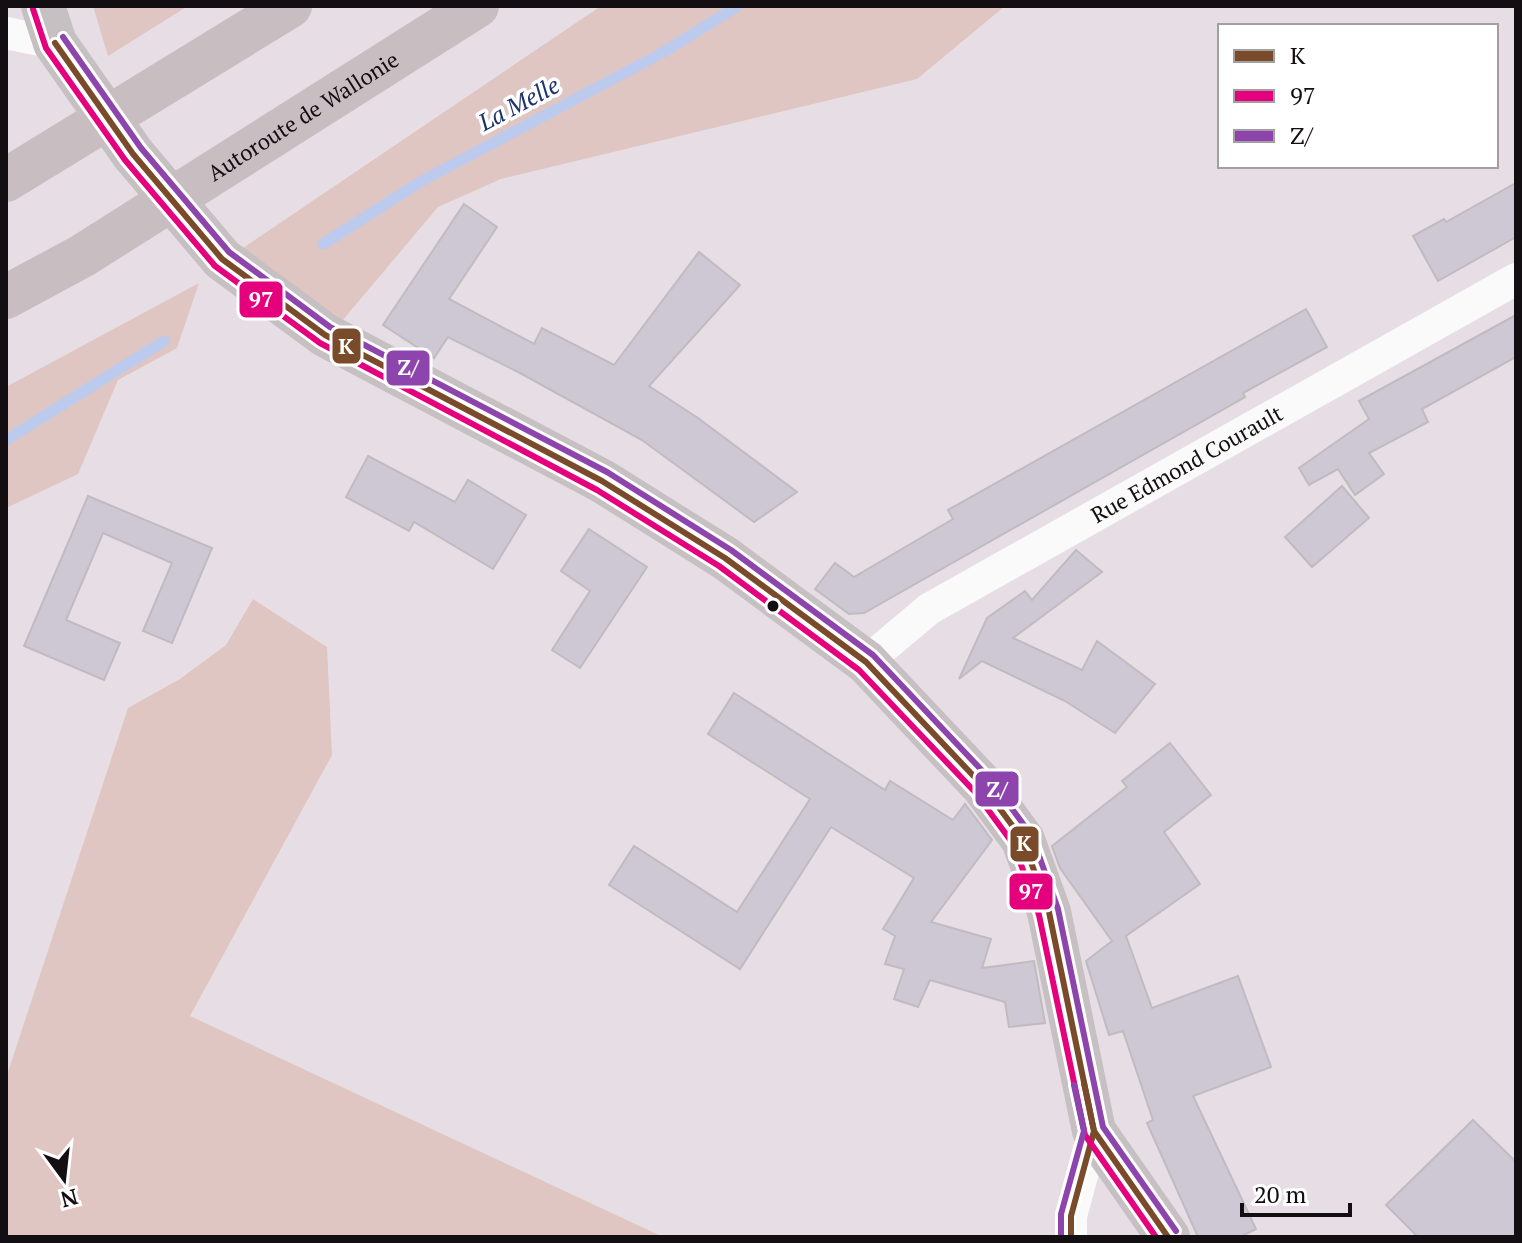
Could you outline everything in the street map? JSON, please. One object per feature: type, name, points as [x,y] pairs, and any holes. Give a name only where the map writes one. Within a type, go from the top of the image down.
[{"type":"highway","points":[[15,175],[290,6]]},
{"type":"highway","name":"Autoroute de Wallonie","points":[[6,297],[82,256],[477,6]]},
{"type":"main road","points":[[49,24],[133,154],[222,259],[325,335],[614,489],[725,558],[866,662],[983,786],[1023,840],[1049,912],[1094,1131],[1168,1237]]},
{"type":"street","points":[[6,33],[49,24]]},
{"type":"street","name":"Rue Edmond Courault","points":[[866,662],[929,609],[1516,279]]},
{"type":"street","points":[[1071,1237],[1071,1216],[1094,1131]]},
{"type":"shaded area","points":[[93,6],[188,6],[108,56]]},
{"type":"shaded area","points":[[601,6],[1005,6],[917,79],[501,179],[438,207],[337,327],[243,248]]},
{"type":"shaded area","points":[[199,283],[177,348],[118,380],[78,474],[6,508],[6,387]]},
{"type":"shaded area","points":[[253,599],[327,647],[332,755],[190,1016],[663,1237],[6,1237],[6,1078],[128,708],[180,679],[226,645]]},
{"type":"building","points":[[1516,183],[1516,237],[1438,281],[1413,236],[1444,219],[1446,222]]},
{"type":"building","points":[[464,204],[497,227],[449,299],[534,344],[542,328],[614,365],[699,252],[740,285],[649,386],[698,418],[797,492],[754,522],[642,440],[520,373],[448,337],[434,358],[383,325]]},
{"type":"building","points":[[1306,309],[1327,347],[1243,393],[1245,397],[864,613],[849,614],[815,589],[835,563],[854,577],[953,519],[948,510]]},
{"type":"building","points":[[1516,315],[1516,357],[1422,409],[1428,422],[1369,453],[1384,474],[1355,495],[1338,469],[1309,485],[1299,468],[1369,419],[1359,401]]},
{"type":"building","points":[[368,456],[455,502],[468,480],[526,515],[493,569],[414,522],[409,531],[346,497]]},
{"type":"building","points":[[1342,486],[1369,518],[1312,567],[1285,537]]},
{"type":"building","points":[[88,496],[212,548],[172,643],[143,631],[172,563],[103,533],[66,620],[120,643],[104,680],[24,646]]},
{"type":"building","points":[[589,529],[647,567],[580,668],[552,650],[590,591],[561,571]]},
{"type":"building","points":[[1076,550],[1102,572],[1013,638],[1082,670],[1097,641],[1155,684],[1115,733],[1065,701],[982,661],[959,679],[987,618],[1025,591],[1032,600]]},
{"type":"building","points":[[734,693],[885,790],[890,781],[953,820],[965,804],[992,840],[931,922],[991,939],[982,968],[1034,961],[1045,1023],[1009,1027],[1005,1002],[930,980],[918,1007],[894,999],[904,969],[885,964],[895,936],[883,929],[914,878],[831,827],[740,969],[609,885],[634,846],[737,912],[810,799],[708,734]]},
{"type":"building","points":[[1170,743],[1211,795],[1164,832],[1200,884],[1126,936],[1152,1008],[1238,976],[1271,1067],[1193,1096],[1256,1229],[1240,1237],[1198,1237],[1147,1123],[1153,1120],[1123,1031],[1109,1035],[1086,961],[1112,941],[1060,868],[1052,846],[1127,787],[1122,781]]},
{"type":"building","points":[[1473,1120],[1516,1162],[1516,1237],[1418,1237],[1386,1205]]},
{"type":"waterway","name":"La Melle","points":[[323,244],[420,182],[662,53],[738,6]]},
{"type":"waterway","name":"La Melle","points":[[6,440],[164,341]]},
{"type":"transit line","name":"97","points":[[33,9],[46,48],[125,160],[215,266],[320,343],[597,490],[719,566],[859,670],[975,792],[1014,845],[1039,915],[1085,1135],[1156,1237]]},
{"type":"transit line","name":"Z/","points":[[63,37],[141,148],[229,252],[330,327],[607,472],[731,550],[873,655],[990,779],[1032,836],[1058,909],[1103,1127],[1176,1231]]},
{"type":"transit line","name":"K","points":[[55,43],[133,154],[222,259],[325,335],[602,481],[725,558],[866,662],[983,786],[1023,840],[1049,912],[1094,1131],[1168,1237]]},
{"type":"transit line","name":"K","points":[[1071,1237],[1071,1216],[1094,1131],[1084,1083]]},
{"type":"transit line","name":"Z/","points":[[1061,1237],[1061,1214],[1084,1131],[1074,1085]]}]
